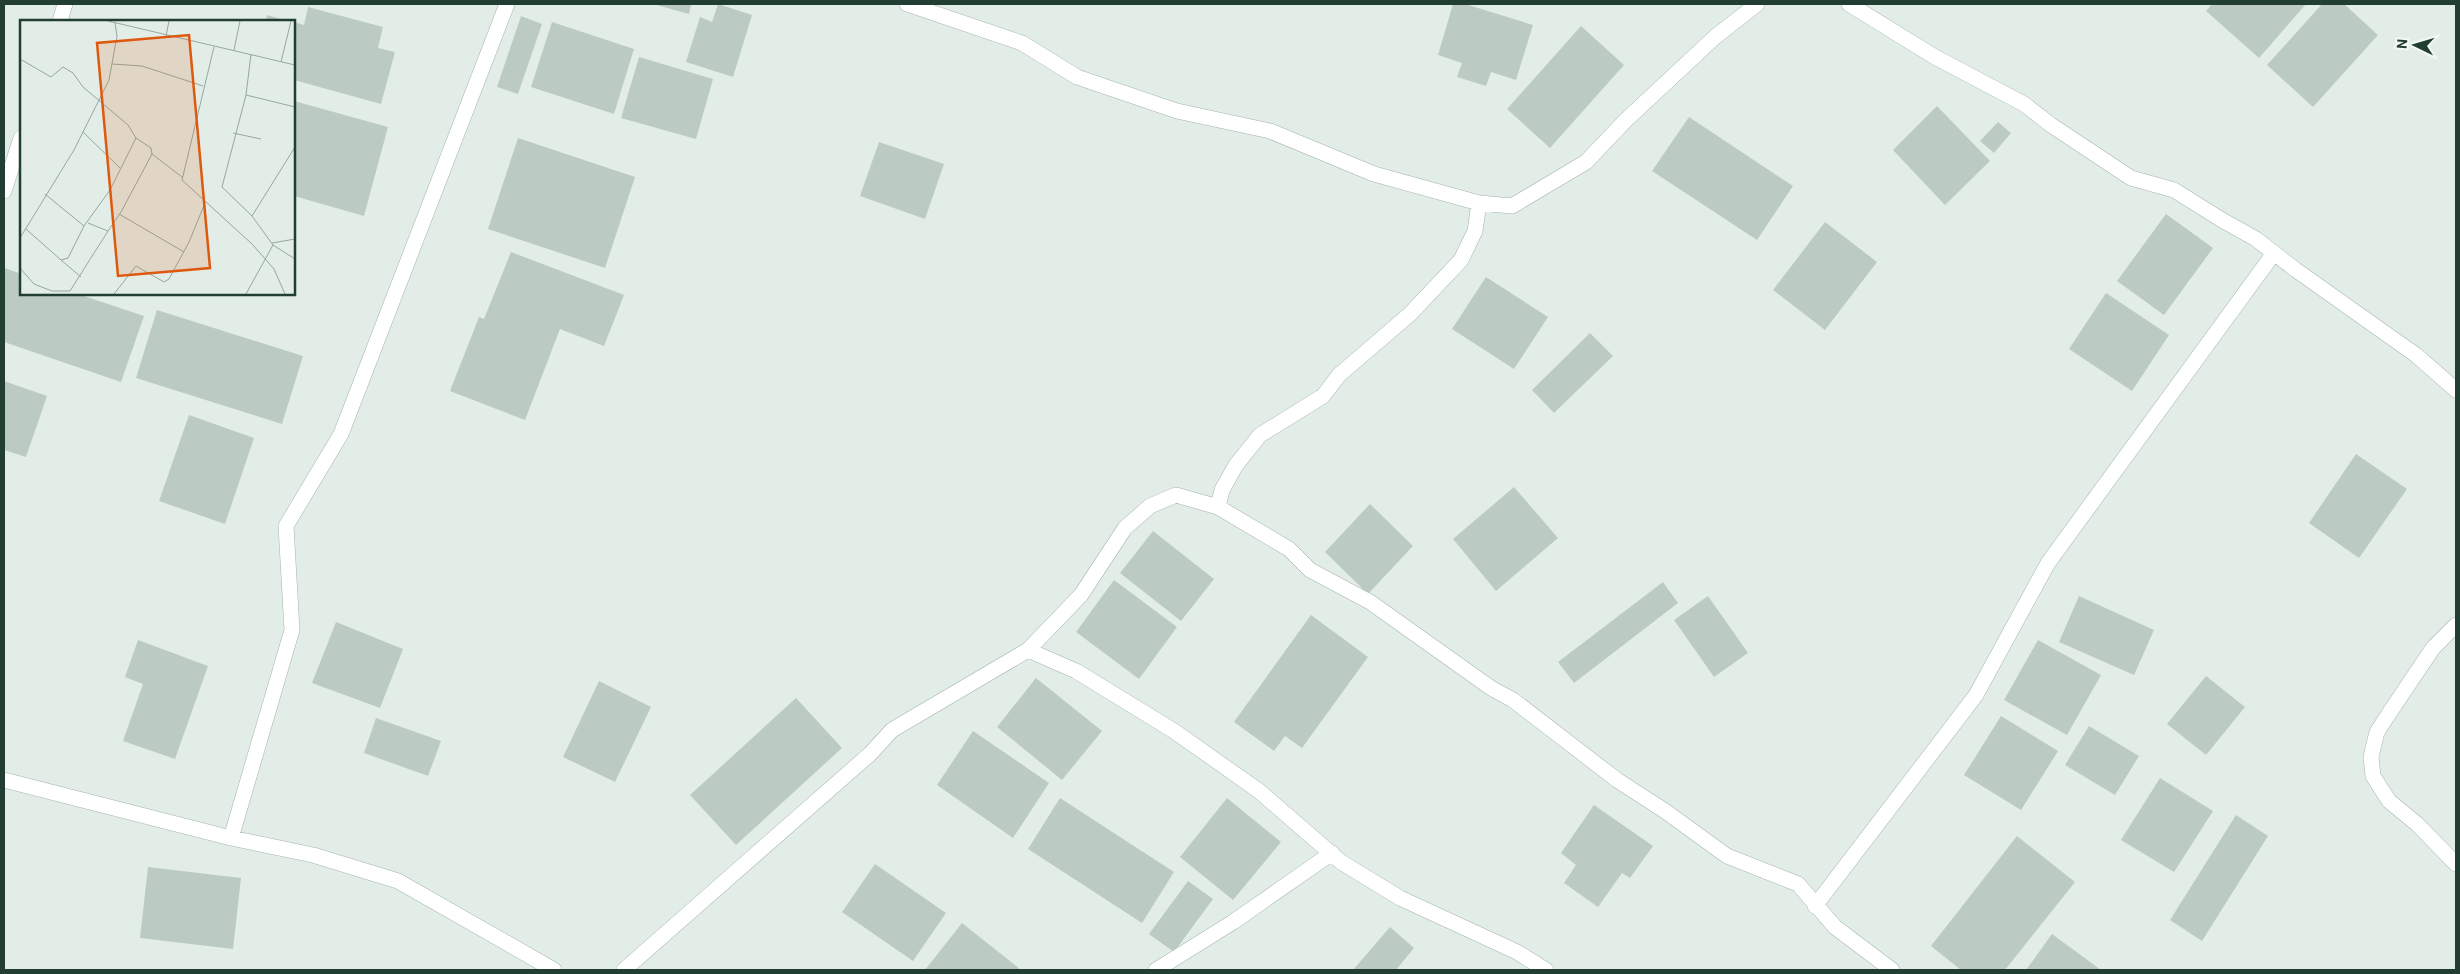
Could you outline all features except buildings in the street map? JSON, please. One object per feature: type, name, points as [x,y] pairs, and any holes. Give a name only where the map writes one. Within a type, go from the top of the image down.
[{"type":"street","points":[[60,20],[65,4]]},
{"type":"street","points":[[231,838],[292,630],[286,526],[341,434],[507,4]]},
{"type":"street","points":[[907,4],[1022,43],[1077,77],[1177,111],[1270,131],[1374,174],[1478,204],[1512,206],[1586,162],[1626,120],[1715,38],[1757,4]]},
{"type":"street","points":[[1849,4],[1935,57],[2024,104],[2051,125],[2131,178],[2174,190],[2256,239],[2416,356],[2456,390]]},
{"type":"street","points":[[4,191],[20,141]]},
{"type":"street","points":[[1218,506],[1222,490],[1236,465],[1260,435],[1323,396],[1339,375],[1410,314],[1461,260],[1476,231],[1478,204]]},
{"type":"street","points":[[1814,906],[1976,695],[2048,563],[2274,253]]},
{"type":"street","points":[[624,970],[870,754],[892,730],[1028,650],[1081,595],[1125,528],[1150,506],[1176,495],[1218,506],[1289,549],[1310,570],[1370,602],[1492,688],[1513,700],[1616,780],[1665,811],[1727,856],[1798,884],[1814,906],[1835,927],[1892,970]]},
{"type":"street","points":[[2456,626],[2433,648],[2377,732],[2371,757],[2373,776],[2389,802],[2417,824],[2456,864]]},
{"type":"street","points":[[1028,650],[1076,670],[1174,731],[1259,790],[1341,862],[1400,898],[1517,952],[1546,970]]},
{"type":"street","points":[[4,780],[231,838],[314,855],[398,881],[554,970]]},
{"type":"street","points":[[1156,970],[1233,922],[1332,853]]}]
